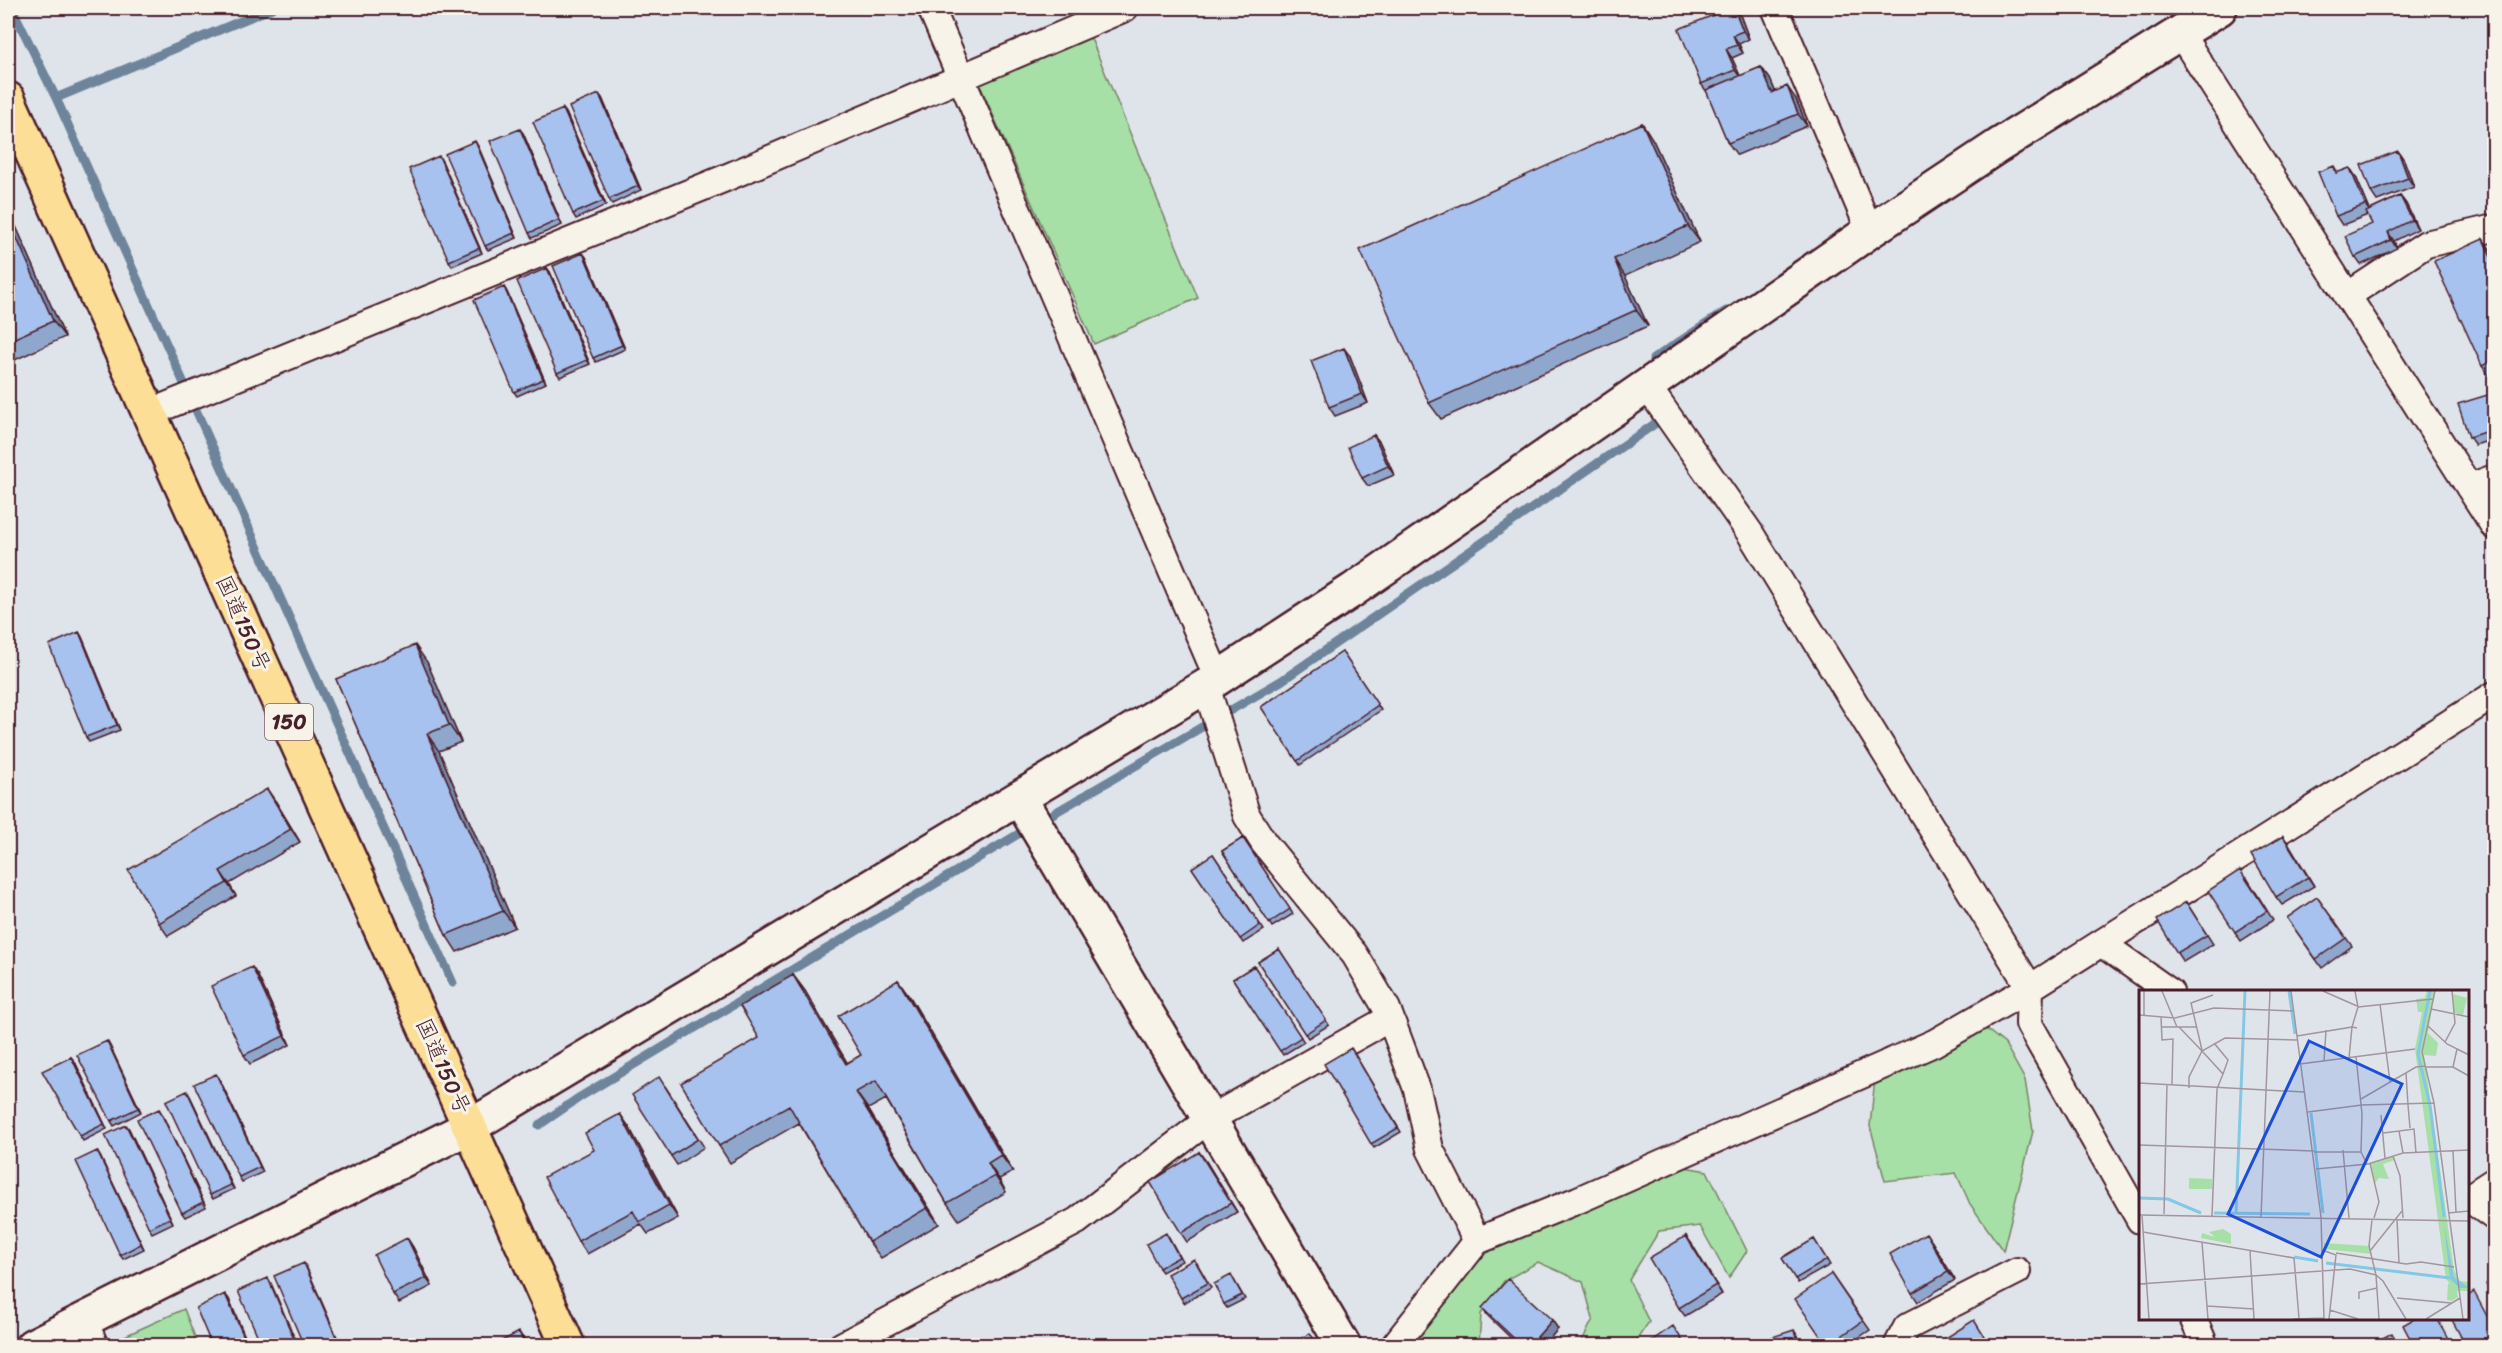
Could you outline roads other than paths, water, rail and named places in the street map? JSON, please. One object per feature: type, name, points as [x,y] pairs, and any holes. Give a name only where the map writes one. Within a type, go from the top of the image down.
[{"type":"highway","name":"国道150号","points":[[8,99],[568,1346]]},
{"type":"street","points":[[932,8],[1212,682],[1247,816],[1264,843],[1355,955],[1390,1018],[1417,1089],[1430,1149],[1477,1241]]},
{"type":"street","points":[[149,413],[723,179],[1125,8]]},
{"type":"street","points":[[1775,8],[1870,231]]},
{"type":"street","points":[[32,1346],[89,1332],[471,1126],[1212,682],[1363,584],[1870,231],[1998,146],[2220,8]]},
{"type":"street","points":[[2180,33],[2494,526]]},
{"type":"street","points":[[2347,296],[2427,244],[2494,228]]},
{"type":"street","points":[[1647,386],[1749,533],[2030,988],[2029,1024],[2139,1218]]},
{"type":"street","points":[[2469,487],[2494,478]]},
{"type":"street","points":[[1394,1346],[1477,1241],[1578,1200],[1934,1043],[2030,988],[2494,695]]},
{"type":"street","points":[[1020,799],[1208,1120],[1344,1346]]},
{"type":"street","points":[[2101,943],[2167,990]]},
{"type":"street","points":[[841,1346],[1077,1221],[1208,1120],[1390,1018]]},
{"type":"street","points":[[2469,1197],[2494,1181]]},
{"type":"street","points":[[2469,1199],[2494,1217]]},
{"type":"street","points":[[1897,1346],[1906,1327],[2017,1271]]},
{"type":"street","points":[[2194,1320],[2205,1346]]},
{"type":"waterway","points":[[12,8],[56,98],[453,983]]},
{"type":"waterway","points":[[56,98],[272,8]]},
{"type":"waterway","points":[[1654,371],[1653,359],[1726,311]]},
{"type":"waterway","points":[[539,1125],[580,1097],[1020,833],[1281,681],[1656,423],[1656,409]]}]
